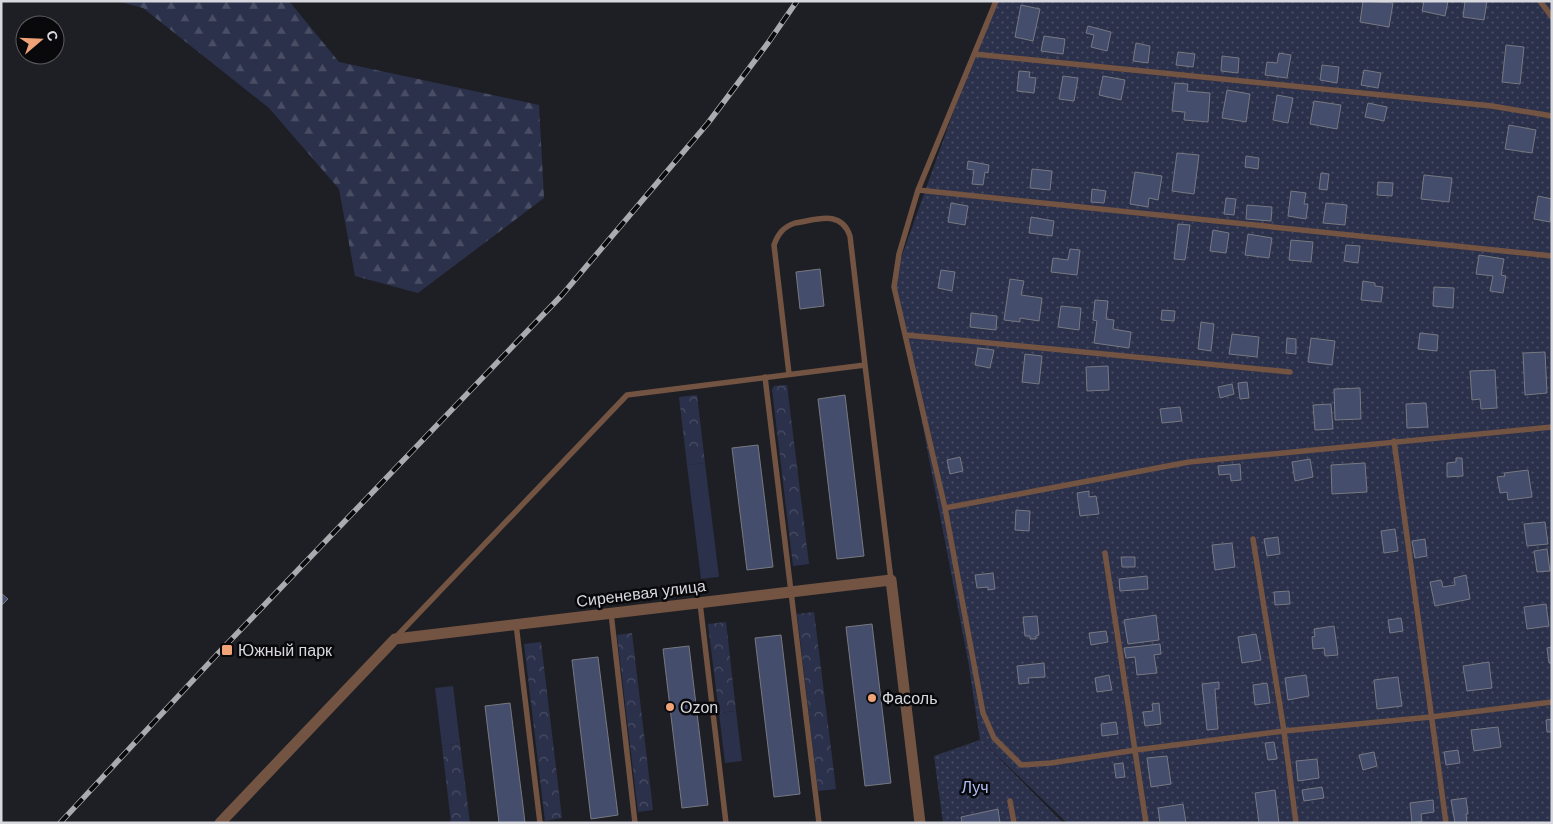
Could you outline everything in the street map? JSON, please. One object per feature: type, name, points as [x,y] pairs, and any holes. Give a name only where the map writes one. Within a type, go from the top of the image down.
[{"type":"street","name":"Сиреневая улица","points":[[395,639],[891,580]]},
{"type":"street","points":[[891,580],[920,823]]},
{"type":"street","points":[[220,823],[395,639]]},
{"type":"lane","points":[[996,1],[918,190],[899,254],[894,287],[945,508],[982,713],[994,738],[1021,765],[1051,764],[1136,750],[1284,731],[1431,718],[1552,702]]},
{"type":"lane","points":[[1540,1],[1552,17]]},
{"type":"lane","points":[[974,54],[1492,106],[1552,116]]},
{"type":"lane","points":[[918,190],[1552,256]]},
{"type":"lane","points":[[790,374],[774,245],[778,236],[789,225],[835,218],[844,223],[850,236],[891,580]]},
{"type":"lane","points":[[906,335],[1290,372]]},
{"type":"lane","points":[[395,639],[627,395],[865,366]]},
{"type":"lane","points":[[765,378],[819,823]]},
{"type":"lane","points":[[945,508],[1189,462],[1552,427]]},
{"type":"lane","points":[[1394,441],[1446,823]]},
{"type":"lane","points":[[1253,539],[1284,731],[1296,823]]},
{"type":"lane","points":[[1105,553],[1146,823]]},
{"type":"lane","points":[[700,602],[726,823]]},
{"type":"lane","points":[[611,613],[635,823]]},
{"type":"lane","points":[[516,624],[540,823]]},
{"type":"lane","points":[[1010,801],[1014,823]]},
{"type":"green space","points":[[117,1],[289,1],[339,62],[539,105],[544,198],[418,293],[355,276],[339,189],[269,108],[143,8]]},
{"type":"green space","name":"Луч","points":[[993,1],[1552,1],[1552,823],[1067,823],[981,740],[1063,823],[943,823],[934,756],[980,740],[968,660],[894,278]]},
{"type":"green space","points":[[787,385],[809,564],[793,566],[772,389],[774,386]]},
{"type":"green space","points":[[697,395],[705,463],[687,465],[679,397]]},
{"type":"green space","points":[[705,463],[719,577],[701,579],[687,465]]},
{"type":"green space","points":[[814,612],[836,789],[818,791],[797,614]]},
{"type":"green space","points":[[726,622],[736,711],[719,713],[708,624]]},
{"type":"green space","points":[[632,633],[653,810],[638,812],[617,635]]},
{"type":"green space","points":[[541,642],[562,818],[545,821],[524,644]]},
{"type":"green space","points":[[453,686],[460,743],[442,746],[435,688]]},
{"type":"green space","points":[[736,711],[742,761],[725,763],[719,713]]},
{"type":"green space","points":[[460,743],[470,823],[451,823],[442,746]]},
{"type":"building","points":[[1363,1],[1393,3],[1389,27],[1360,22]]},
{"type":"building","points":[[1424,1],[1448,1],[1445,16],[1422,11]]},
{"type":"building","points":[[1465,1],[1487,1],[1484,20],[1463,17]]},
{"type":"building","points":[[1021,5],[1040,9],[1033,41],[1015,37]]},
{"type":"building","points":[[1088,26],[1111,32],[1107,51],[1091,47],[1094,35],[1086,33]]},
{"type":"building","points":[[1044,36],[1065,39],[1063,54],[1041,51]]},
{"type":"building","points":[[1136,43],[1150,46],[1148,63],[1133,61]]},
{"type":"building","points":[[1506,45],[1524,47],[1520,84],[1502,82]]},
{"type":"building","points":[[1178,52],[1195,54],[1193,67],[1176,65]]},
{"type":"building","points":[[1279,53],[1291,55],[1287,78],[1265,75],[1267,62],[1277,63]]},
{"type":"building","points":[[1222,56],[1239,58],[1238,73],[1221,71]]},
{"type":"building","points":[[1322,65],[1339,67],[1337,83],[1320,80]]},
{"type":"building","points":[[1364,70],[1381,73],[1378,88],[1361,85]]},
{"type":"building","points":[[1019,71],[1030,72],[1029,77],[1036,78],[1034,93],[1017,91]]},
{"type":"building","points":[[1063,76],[1078,78],[1074,101],[1059,99]]},
{"type":"building","points":[[1103,76],[1125,80],[1121,100],[1099,95]]},
{"type":"building","points":[[1175,83],[1188,84],[1187,91],[1210,93],[1208,122],[1184,120],[1185,112],[1172,111]]},
{"type":"building","points":[[1227,90],[1250,94],[1246,122],[1222,118]]},
{"type":"building","points":[[1277,95],[1293,98],[1288,123],[1273,120]]},
{"type":"building","points":[[1314,101],[1341,105],[1337,129],[1310,124]]},
{"type":"building","points":[[1368,103],[1387,107],[1384,121],[1365,117]]},
{"type":"building","points":[[1509,125],[1536,130],[1532,153],[1505,149]]},
{"type":"building","points":[[1177,153],[1199,155],[1194,194],[1172,191]]},
{"type":"building","points":[[1246,156],[1259,158],[1258,169],[1245,167]]},
{"type":"building","points":[[968,161],[989,165],[988,173],[985,172],[983,185],[972,184],[974,170],[967,169]]},
{"type":"building","points":[[1032,169],[1052,171],[1050,190],[1030,188]]},
{"type":"building","points":[[1135,172],[1162,176],[1158,200],[1149,198],[1148,207],[1130,204]]},
{"type":"building","points":[[1321,173],[1329,174],[1327,190],[1319,189]]},
{"type":"building","points":[[1424,175],[1452,178],[1449,202],[1421,199]]},
{"type":"building","points":[[1378,182],[1393,183],[1392,196],[1377,195]]},
{"type":"building","points":[[1092,189],[1106,191],[1104,203],[1091,202]]},
{"type":"building","points":[[1291,191],[1306,193],[1304,204],[1308,204],[1306,219],[1288,216]]},
{"type":"building","points":[[1538,196],[1552,199],[1550,222],[1534,219]]},
{"type":"building","points":[[1226,198],[1236,199],[1234,215],[1224,214]]},
{"type":"building","points":[[951,203],[968,206],[965,225],[948,222]]},
{"type":"building","points":[[1326,203],[1347,205],[1345,225],[1323,223]]},
{"type":"building","points":[[1247,205],[1272,207],[1271,221],[1246,219]]},
{"type":"building","points":[[1031,217],[1054,221],[1052,236],[1029,233]]},
{"type":"building","points":[[1178,224],[1190,225],[1185,260],[1174,259]]},
{"type":"building","points":[[1213,230],[1229,233],[1226,253],[1210,251]]},
{"type":"building","points":[[1248,234],[1272,238],[1269,258],[1245,255]]},
{"type":"building","points":[[1291,240],[1313,242],[1311,262],[1289,260]]},
{"type":"building","points":[[1346,245],[1360,246],[1358,263],[1344,261]]},
{"type":"building","points":[[1070,249],[1080,250],[1077,275],[1051,272],[1053,258],[1068,260]]},
{"type":"building","points":[[1479,255],[1504,259],[1501,275],[1506,276],[1503,293],[1490,291],[1493,276],[1476,274]]},
{"type":"building","points":[[820,269],[824,306],[800,309],[796,272]]},
{"type":"building","points":[[941,270],[955,272],[952,291],[938,288]]},
{"type":"building","points":[[1010,279],[1024,281],[1021,295],[1042,298],[1039,321],[1020,318],[1020,322],[1004,320]]},
{"type":"building","points":[[1363,281],[1375,283],[1375,286],[1383,287],[1381,302],[1361,300]]},
{"type":"building","points":[[1434,287],[1454,288],[1453,308],[1433,306]]},
{"type":"building","points":[[1095,300],[1108,301],[1106,319],[1114,320],[1113,329],[1131,332],[1129,348],[1094,343],[1097,321],[1093,320]]},
{"type":"building","points":[[1061,306],[1081,308],[1079,330],[1058,327]]},
{"type":"building","points":[[1162,310],[1175,311],[1174,321],[1161,320]]},
{"type":"building","points":[[971,313],[997,316],[996,330],[970,327]]},
{"type":"building","points":[[1201,322],[1214,324],[1211,351],[1198,349]]},
{"type":"building","points":[[1420,333],[1438,335],[1437,351],[1418,349]]},
{"type":"building","points":[[1232,334],[1259,337],[1257,357],[1229,354]]},
{"type":"building","points":[[1287,338],[1296,339],[1296,354],[1286,353]]},
{"type":"building","points":[[1311,338],[1335,341],[1332,365],[1308,362]]},
{"type":"building","points":[[978,348],[994,350],[990,368],[975,365]]},
{"type":"building","points":[[1545,352],[1547,393],[1525,395],[1523,353]]},
{"type":"building","points":[[1025,354],[1042,356],[1039,384],[1022,382]]},
{"type":"building","points":[[1108,366],[1109,390],[1087,391],[1086,367]]},
{"type":"building","points":[[1495,370],[1497,408],[1481,409],[1480,399],[1472,400],[1470,371]]},
{"type":"building","points":[[1247,382],[1249,398],[1240,399],[1238,383]]},
{"type":"building","points":[[1232,384],[1234,394],[1220,398],[1218,387]]},
{"type":"building","points":[[1360,388],[1361,419],[1335,420],[1334,389]]},
{"type":"building","points":[[845,395],[864,556],[837,559],[818,399]]},
{"type":"building","points":[[1426,403],[1428,427],[1407,428],[1406,404]]},
{"type":"building","points":[[1331,404],[1333,429],[1315,430],[1313,405]]},
{"type":"building","points":[[1180,407],[1182,421],[1162,423],[1160,409]]},
{"type":"building","points":[[758,445],[773,567],[747,570],[732,448]]},
{"type":"building","points":[[960,457],[963,471],[950,474],[947,460]]},
{"type":"building","points":[[1456,458],[1462,458],[1463,476],[1447,477],[1447,463],[1456,462]]},
{"type":"building","points":[[1310,459],[1313,477],[1295,481],[1292,462]]},
{"type":"building","points":[[1365,463],[1367,492],[1332,494],[1331,465]]},
{"type":"building","points":[[1240,464],[1241,480],[1231,481],[1230,474],[1219,475],[1218,466]]},
{"type":"building","points":[[1528,470],[1532,497],[1508,500],[1507,492],[1500,493],[1497,477],[1505,476],[1504,473]]},
{"type":"building","points":[[1089,491],[1089,497],[1096,496],[1099,514],[1080,516],[1077,493]]},
{"type":"building","points":[[1016,510],[1030,511],[1029,531],[1015,530]]},
{"type":"building","points":[[1545,522],[1548,544],[1527,546],[1524,524]]},
{"type":"building","points":[[1395,529],[1398,551],[1384,553],[1381,531]]},
{"type":"building","points":[[1278,537],[1280,554],[1267,556],[1264,539]]},
{"type":"building","points":[[1425,539],[1427,556],[1415,558],[1412,541]]},
{"type":"building","points":[[1232,543],[1235,567],[1215,570],[1212,545]]},
{"type":"building","points":[[1547,549],[1550,571],[1537,572],[1534,551]]},
{"type":"building","points":[[1121,557],[1135,557],[1135,567],[1122,567]]},
{"type":"building","points":[[993,573],[995,589],[988,590],[988,587],[977,588],[975,575]]},
{"type":"building","points":[[1466,575],[1470,599],[1435,606],[1430,582],[1441,580],[1443,587],[1455,585],[1454,578]]},
{"type":"building","points":[[1147,576],[1148,589],[1120,591],[1119,579]]},
{"type":"building","points":[[1289,591],[1290,604],[1275,605],[1274,592]]},
{"type":"building","points":[[1,593],[8,599],[1,606]]},
{"type":"building","points":[[1546,604],[1549,626],[1527,629],[1524,607]]},
{"type":"building","points":[[1156,615],[1159,640],[1128,644],[1124,620]]},
{"type":"building","points":[[1037,616],[1039,635],[1036,636],[1036,639],[1030,639],[1030,636],[1025,636],[1023,617]]},
{"type":"building","points":[[1401,618],[1403,631],[1390,633],[1388,620]]},
{"type":"building","points":[[872,624],[891,783],[865,786],[846,627]]},
{"type":"building","points":[[1334,626],[1338,655],[1325,656],[1324,648],[1313,649],[1312,637],[1315,636],[1314,629]]},
{"type":"building","points":[[1106,631],[1108,642],[1091,645],[1089,633]]},
{"type":"building","points":[[1256,634],[1261,660],[1242,663],[1238,637]]},
{"type":"building","points":[[781,635],[800,794],[774,797],[755,638]]},
{"type":"building","points":[[1160,644],[1161,654],[1154,655],[1157,673],[1137,675],[1135,657],[1126,658],[1124,648]]},
{"type":"building","points":[[689,646],[708,805],[682,808],[663,649]]},
{"type":"building","points":[[1552,647],[1552,663],[1549,663],[1547,648]]},
{"type":"building","points":[[598,657],[618,815],[591,819],[572,660]]},
{"type":"building","points":[[1489,662],[1492,688],[1467,691],[1463,666]]},
{"type":"building","points":[[1044,663],[1045,677],[1028,678],[1029,683],[1019,684],[1017,666]]},
{"type":"building","points":[[1109,675],[1112,690],[1097,692],[1095,678]]},
{"type":"building","points":[[1306,675],[1309,696],[1288,700],[1285,678]]},
{"type":"building","points":[[1398,677],[1402,706],[1377,709],[1374,680]]},
{"type":"building","points":[[1219,682],[1219,689],[1215,689],[1218,729],[1207,730],[1202,684]]},
{"type":"building","points":[[1267,683],[1270,703],[1255,705],[1253,685]]},
{"type":"building","points":[[510,703],[525,823],[499,823],[485,706]]},
{"type":"building","points":[[1159,703],[1161,724],[1145,726],[1143,712],[1153,711],[1152,704]]},
{"type":"building","points":[[1552,719],[1552,732],[1547,732],[1546,720]]},
{"type":"building","points":[[1116,722],[1118,734],[1102,736],[1101,724]]},
{"type":"building","points":[[1498,727],[1501,747],[1474,751],[1471,730]]},
{"type":"building","points":[[1274,742],[1277,759],[1268,760],[1265,743]]},
{"type":"building","points":[[1458,750],[1460,763],[1446,765],[1444,752]]},
{"type":"building","points":[[1374,752],[1377,766],[1363,770],[1359,755]]},
{"type":"building","points":[[1167,756],[1171,784],[1151,787],[1147,758]]},
{"type":"building","points":[[1317,759],[1319,778],[1298,781],[1296,761]]},
{"type":"building","points":[[1123,763],[1125,777],[1116,778],[1114,764]]},
{"type":"building","points":[[1322,787],[1324,798],[1304,801],[1302,790]]},
{"type":"building","points":[[1275,790],[1279,823],[1259,823],[1255,793]]},
{"type":"building","points":[[1466,798],[1467,823],[1455,823],[1451,800]]},
{"type":"building","points":[[1433,800],[1434,812],[1421,814],[1422,821],[1412,823],[1410,803]]},
{"type":"building","points":[[1183,804],[1186,823],[1160,823],[1158,808]]},
{"type":"building","points":[[998,809],[1000,823],[962,823],[961,817]]},
{"type":"railway","points":[[60,823],[224,647],[562,295],[708,123],[797,1]]},
{"type":"place","name":"Южный парк","points":[[227,650]]},
{"type":"place","name":"Фасоль","points":[[872,698]]},
{"type":"place","name":"Ozon","points":[[670,707]]}]
